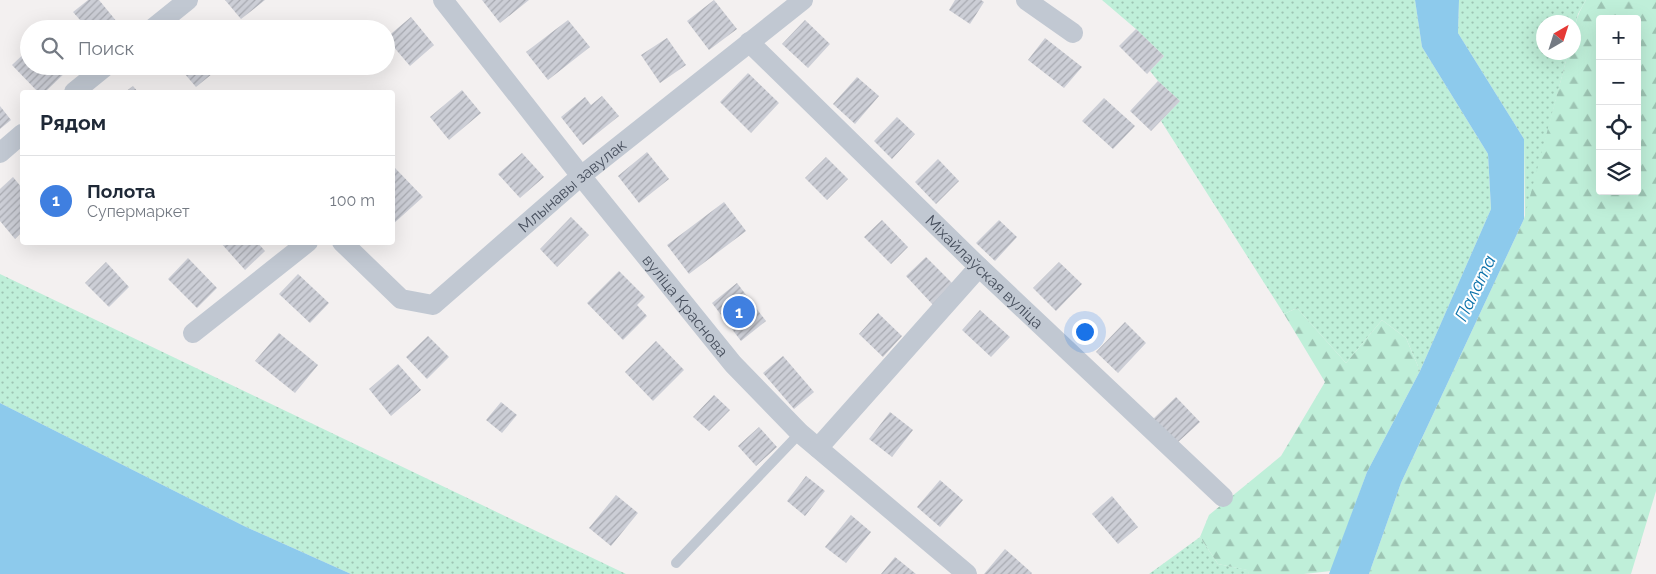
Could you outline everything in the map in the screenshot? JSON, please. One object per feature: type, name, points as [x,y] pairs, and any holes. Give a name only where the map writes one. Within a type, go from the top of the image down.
[{"type":"street","points":[[163,20],[188,0]]},
{"type":"street","name":"вуліца Краснова","points":[[442,0],[733,364],[800,433],[967,574]]},
{"type":"street","name":"Млынавы завулак","points":[[345,245],[401,299],[432,305],[581,176],[802,0]]},
{"type":"street","points":[[1026,0],[1073,33]]},
{"type":"street","name":"Міхайлаўская вуліца","points":[[749,42],[979,267],[1223,497]]},
{"type":"street","points":[[76,90],[95,75]]},
{"type":"street","points":[[0,153],[20,136]]},
{"type":"street","points":[[193,333],[304,245]]},
{"type":"street","points":[[818,448],[979,267]]},
{"type":"lane","points":[[676,564],[800,433]]},
{"type":"green space","points":[[1102,0],[1415,0],[1422,47],[1488,154],[1491,209],[1420,371],[1406,338],[1382,320],[1346,363],[1297,308],[1284,314],[1161,121],[1180,101],[1150,71],[1164,56]]},
{"type":"green space","points":[[1459,0],[1586,0],[1578,15],[1536,15],[1536,60],[1566,60],[1525,219],[1524,139],[1458,33]]},
{"type":"green space","points":[[1586,0],[1656,0],[1656,491],[1631,574],[1369,574],[1401,483],[1524,219],[1566,60],[1581,60],[1581,15],[1578,15]]},
{"type":"green space","points":[[0,274],[626,574],[351,574],[244,526],[0,403]]},
{"type":"green space","points":[[1297,308],[1346,363],[1382,320],[1406,338],[1420,371],[1367,472],[1331,571],[1304,574],[1249,574],[1247,570],[1218,564],[1200,537],[1209,515],[1281,456],[1325,382],[1284,314]]},
{"type":"green space","points":[[1200,537],[1218,564],[1248,570],[1249,574],[1149,574]]},
{"type":"water","name":"Палата","points":[[1415,0],[1459,0],[1458,33],[1524,139],[1524,219],[1401,483],[1369,574],[1329,574],[1367,472],[1420,371],[1491,209],[1488,154],[1422,47]]},
{"type":"water","points":[[0,403],[244,526],[351,574],[0,574]]},
{"type":"building","points":[[88,0],[99,0],[115,20],[80,20],[73,12]]},
{"type":"building","points":[[225,0],[265,0],[241,19]]},
{"type":"building","points":[[482,0],[529,0],[500,23]]},
{"type":"building","points":[[714,0],[737,29],[709,50],[687,21]]},
{"type":"building","points":[[955,0],[981,0],[984,2],[970,24],[949,10]]},
{"type":"building","points":[[411,17],[434,45],[410,66],[395,48],[395,30]]},
{"type":"building","points":[[568,20],[590,47],[548,80],[526,52]]},
{"type":"building","points":[[805,20],[830,44],[808,68],[782,44]]},
{"type":"building","points":[[1136,29],[1164,56],[1147,74],[1119,46]]},
{"type":"building","points":[[667,38],[686,65],[660,83],[641,55]]},
{"type":"building","points":[[1045,38],[1082,67],[1064,88],[1028,60]]},
{"type":"building","points":[[20,57],[20,73],[12,65]]},
{"type":"building","points":[[748,73],[779,103],[751,133],[720,102]]},
{"type":"building","points":[[22,75],[63,75],[47,90],[36,90]]},
{"type":"building","points":[[186,75],[211,75],[196,87]]},
{"type":"building","points":[[857,77],[879,96],[855,124],[833,104]]},
{"type":"building","points":[[1158,81],[1180,101],[1151,131],[1130,111]]},
{"type":"building","points":[[133,86],[136,90],[128,90]]},
{"type":"building","points":[[462,90],[481,113],[449,140],[430,117]]},
{"type":"building","points":[[602,96],[619,116],[583,145],[561,117],[585,97],[591,105]]},
{"type":"building","points":[[1104,98],[1135,126],[1113,149],[1082,121]]},
{"type":"building","points":[[0,106],[11,120],[0,129]]},
{"type":"building","points":[[897,117],[915,134],[892,159],[874,141]]},
{"type":"building","points":[[647,152],[669,179],[639,203],[618,176]]},
{"type":"building","points":[[522,153],[544,177],[520,198],[498,174]]},
{"type":"building","points":[[826,157],[848,179],[827,200],[805,178]]},
{"type":"building","points":[[938,159],[959,181],[936,204],[915,182]]},
{"type":"building","points":[[395,168],[423,197],[395,222]]},
{"type":"building","points":[[13,177],[20,186],[20,234],[15,239],[0,221],[0,189]]},
{"type":"building","points":[[724,202],[746,231],[689,274],[667,245]]},
{"type":"building","points":[[571,217],[589,235],[557,267],[540,249]]},
{"type":"building","points":[[882,220],[908,247],[891,264],[864,237]]},
{"type":"building","points":[[999,220],[1017,237],[995,261],[976,243]]},
{"type":"building","points":[[223,245],[260,245],[265,251],[245,270]]},
{"type":"building","points":[[926,257],[954,285],[933,305],[906,276]]},
{"type":"building","points":[[188,258],[217,288],[197,308],[168,279]]},
{"type":"building","points":[[106,262],[129,287],[109,307],[85,283]]},
{"type":"building","points":[[1059,262],[1082,284],[1056,311],[1033,288]]},
{"type":"building","points":[[619,271],[645,297],[637,305],[647,316],[623,340],[587,303]]},
{"type":"building","points":[[298,274],[329,303],[310,323],[279,294]]},
{"type":"building","points":[[737,283],[766,321],[741,341],[712,303]]},
{"type":"building","points":[[980,310],[1010,337],[991,357],[962,330]]},
{"type":"building","points":[[878,313],[902,336],[883,357],[859,334]]},
{"type":"building","points":[[1125,322],[1146,343],[1118,373],[1096,352]]},
{"type":"building","points":[[279,333],[318,365],[295,393],[255,361]]},
{"type":"building","points":[[428,336],[449,357],[427,379],[406,357]]},
{"type":"building","points":[[656,341],[684,370],[653,401],[625,372]]},
{"type":"building","points":[[783,356],[814,392],[794,409],[763,373]]},
{"type":"building","points":[[398,364],[421,390],[391,416],[369,389]]},
{"type":"building","points":[[714,395],[730,410],[709,431],[693,417]]},
{"type":"building","points":[[1176,397],[1200,422],[1177,443],[1153,419]]},
{"type":"building","points":[[501,402],[517,415],[502,433],[486,420]]},
{"type":"building","points":[[890,412],[913,430],[892,457],[869,439]]},
{"type":"building","points":[[759,427],[777,447],[756,466],[738,446]]},
{"type":"building","points":[[806,476],[825,491],[805,516],[787,501]]},
{"type":"building","points":[[940,480],[963,500],[940,527],[917,507]]},
{"type":"building","points":[[616,495],[638,513],[611,546],[589,528]]},
{"type":"building","points":[[1112,496],[1138,527],[1118,544],[1092,514]]},
{"type":"building","points":[[851,515],[871,532],[846,563],[825,547]]},
{"type":"building","points":[[1005,549],[1032,573],[984,574]]},
{"type":"building","points":[[895,557],[916,574],[881,574]]},
{"type":"place","name":"Полота","points":[[739,312]]}]
